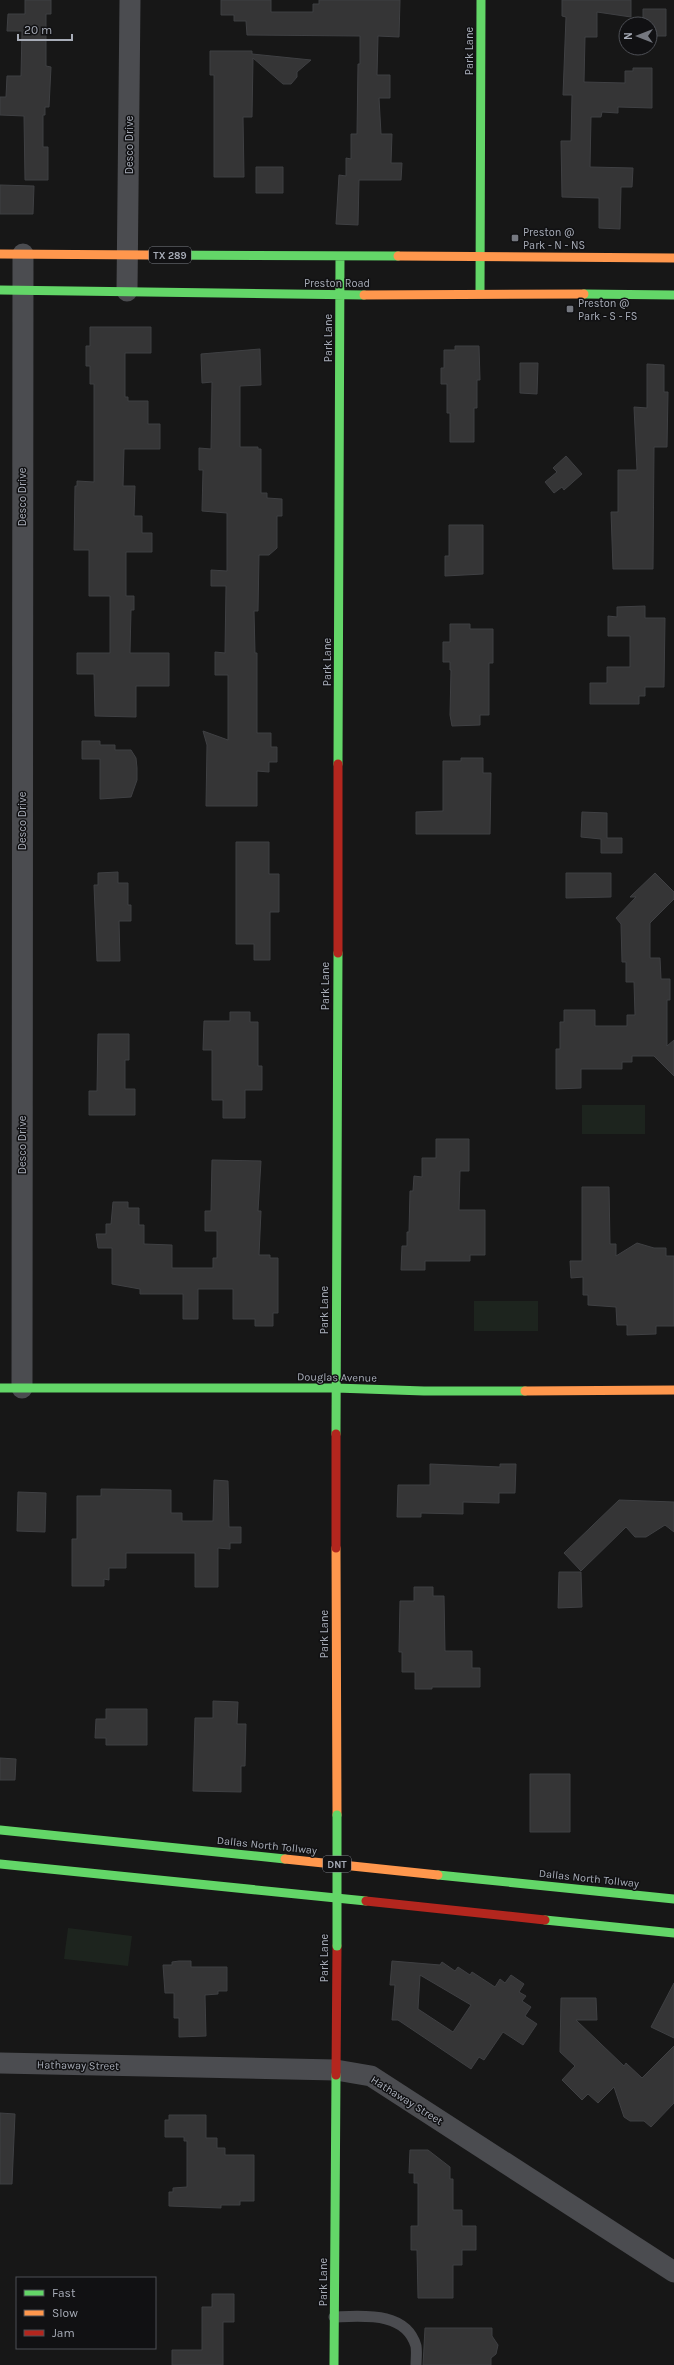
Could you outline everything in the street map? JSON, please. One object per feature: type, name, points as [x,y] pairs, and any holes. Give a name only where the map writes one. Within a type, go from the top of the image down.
[{"type":"main road","name":"Park Lane","points":[[480,294],[481,0]]},
{"type":"main road","name":"TX 289","points":[[0,254],[674,258]]},
{"type":"main road","name":"Park Lane","points":[[334,2365],[340,256]]},
{"type":"main road","name":"Preston Road","points":[[0,290],[127,291],[340,296],[480,294],[674,295]]},
{"type":"main road","name":"Douglas Avenue","points":[[0,1388],[336,1388],[424,1391],[674,1390]]},
{"type":"main road","name":"Dallas North Tollway","points":[[0,1830],[674,1899]]},
{"type":"main road","points":[[0,1864],[674,1933]]},
{"type":"street","name":"Desco Drive","points":[[127,291],[130,0]]},
{"type":"street","name":"Desco Drive","points":[[22,1388],[23,254]]},
{"type":"street","name":"Hathaway Street","points":[[0,2063],[336,2070],[371,2076],[674,2272]]},
{"type":"lane","points":[[334,2317],[387,2318],[406,2328],[416,2346],[416,2365]]},
{"type":"shaded area","points":[[582,1105],[645,1105],[645,1134],[582,1134]]},
{"type":"shaded area","points":[[474,1301],[538,1301],[538,1331],[474,1331]]},
{"type":"shaded area","points":[[68,1928],[132,1936],[128,1966],[64,1959]]},
{"type":"building","points":[[25,0],[51,0],[51,14],[46,14],[46,66],[51,67],[49,107],[45,107],[45,115],[43,115],[43,147],[48,147],[48,180],[25,180],[24,116],[0,115],[0,97],[6,97],[7,76],[21,76],[22,31],[7,31],[8,14],[25,14]]},
{"type":"building","points":[[221,0],[271,0],[271,12],[313,12],[313,4],[319,4],[319,0],[400,0],[399,37],[378,36],[377,75],[390,75],[390,98],[379,98],[381,134],[392,134],[391,163],[402,163],[401,180],[359,180],[358,225],[336,224],[339,175],[346,176],[346,158],[351,159],[351,134],[357,134],[360,36],[247,35],[246,21],[234,21],[234,15],[221,15]]},
{"type":"building","points":[[562,0],[631,0],[631,16],[597,12],[597,37],[585,37],[584,82],[625,83],[625,71],[633,71],[633,68],[652,68],[652,108],[618,107],[618,113],[602,112],[601,117],[591,117],[590,167],[633,168],[632,187],[621,187],[620,229],[599,228],[599,198],[562,197],[561,141],[571,141],[572,95],[563,95],[566,17],[562,16]]},
{"type":"building","points":[[643,9],[666,9],[666,36],[658,36],[658,16],[643,16]]},
{"type":"building","points":[[210,51],[252,51],[252,54],[311,60],[297,72],[297,77],[291,84],[283,84],[253,58],[252,117],[243,117],[244,177],[214,177],[214,75],[210,75]]},
{"type":"building","points":[[256,167],[283,167],[283,193],[256,193]]},
{"type":"building","points":[[0,185],[34,186],[33,214],[0,214]]},
{"type":"building","points":[[90,327],[151,327],[151,353],[125,353],[125,397],[128,397],[128,401],[148,401],[148,424],[160,424],[160,449],[124,449],[123,486],[135,486],[134,516],[142,516],[142,533],[152,533],[152,552],[126,552],[126,596],[134,596],[134,610],[131,610],[130,653],[169,653],[169,686],[136,686],[136,717],[95,716],[94,674],[77,674],[77,653],[110,653],[110,596],[89,596],[89,550],[74,550],[75,486],[77,486],[77,481],[94,482],[94,384],[90,384],[90,366],[86,366],[86,346],[90,346]]},
{"type":"building","points":[[455,346],[479,346],[480,380],[477,380],[477,408],[474,408],[474,442],[450,442],[450,413],[447,413],[447,384],[441,384],[441,368],[444,368],[444,350],[455,350]]},
{"type":"building","points":[[260,349],[261,385],[240,386],[240,447],[258,447],[258,449],[261,449],[261,493],[267,493],[267,498],[282,499],[282,516],[277,516],[277,548],[269,555],[259,555],[258,611],[254,611],[255,653],[257,653],[257,733],[271,733],[271,747],[277,747],[277,762],[269,762],[269,772],[257,771],[257,806],[206,806],[207,745],[203,731],[228,740],[228,675],[215,675],[215,652],[225,653],[226,586],[211,586],[211,570],[227,571],[227,513],[202,511],[203,470],[199,470],[199,448],[211,449],[212,382],[202,383],[201,354]]},
{"type":"building","points":[[520,363],[538,363],[537,394],[520,393]]},
{"type":"building","points":[[647,364],[664,365],[664,392],[668,392],[667,447],[654,447],[653,569],[613,569],[611,512],[618,512],[618,470],[637,470],[634,407],[647,408]]},
{"type":"building","points":[[566,456],[582,474],[564,490],[562,487],[554,493],[545,482],[557,472],[553,468]]},
{"type":"building","points":[[449,525],[483,525],[483,574],[445,576],[445,556],[449,556]]},
{"type":"building","points":[[645,606],[645,618],[665,618],[664,687],[645,687],[645,696],[639,696],[639,704],[590,704],[590,683],[607,683],[607,667],[630,667],[630,636],[608,636],[608,616],[617,617],[617,607]]},
{"type":"building","points":[[450,624],[470,624],[470,629],[493,629],[493,663],[489,663],[489,715],[480,715],[480,725],[452,726],[450,715],[450,662],[443,662],[443,642],[450,642]]},
{"type":"building","points":[[82,741],[100,741],[100,745],[115,745],[115,750],[131,750],[136,758],[137,780],[131,797],[100,799],[100,759],[82,759]]},
{"type":"building","points":[[461,758],[483,758],[483,773],[491,773],[490,834],[416,834],[416,812],[443,811],[443,761],[461,761]]},
{"type":"building","points":[[582,812],[607,813],[607,838],[622,838],[622,853],[601,853],[601,839],[581,837]]},
{"type":"building","points":[[236,842],[269,842],[269,874],[279,874],[279,912],[270,912],[270,960],[254,960],[254,944],[236,944]]},
{"type":"building","points":[[118,872],[118,883],[128,883],[128,905],[131,905],[131,921],[119,921],[120,961],[97,961],[94,885],[98,885],[98,873]]},
{"type":"building","points":[[566,873],[611,873],[611,897],[566,898]]},
{"type":"building","points":[[655,873],[674,892],[674,899],[650,923],[650,958],[660,958],[661,979],[670,979],[670,1000],[667,1000],[667,1046],[674,1040],[674,1076],[654,1056],[632,1056],[632,1062],[622,1062],[622,1069],[581,1069],[581,1088],[556,1089],[556,1049],[560,1049],[560,1022],[564,1022],[564,1010],[595,1010],[595,1026],[627,1026],[627,1015],[635,1015],[634,982],[626,982],[626,962],[622,962],[621,924],[616,918],[636,897],[630,897]]},
{"type":"building","points":[[230,1012],[250,1012],[250,1022],[258,1022],[258,1066],[262,1066],[262,1090],[245,1090],[245,1118],[223,1118],[223,1100],[212,1100],[212,1050],[203,1050],[204,1021],[230,1021]]},
{"type":"building","points":[[98,1034],[129,1034],[129,1060],[125,1060],[125,1089],[135,1089],[135,1115],[89,1115],[89,1091],[97,1091]]},
{"type":"building","points":[[436,1139],[469,1139],[469,1171],[460,1171],[459,1210],[485,1210],[485,1255],[470,1255],[470,1261],[425,1261],[425,1270],[401,1270],[402,1246],[407,1246],[407,1232],[409,1232],[410,1191],[413,1191],[414,1176],[422,1177],[422,1158],[436,1158]]},
{"type":"building","points":[[212,1160],[261,1161],[258,1211],[261,1211],[259,1255],[270,1255],[270,1258],[278,1258],[278,1313],[273,1313],[273,1326],[255,1326],[255,1319],[233,1319],[233,1289],[198,1289],[198,1319],[183,1319],[183,1294],[140,1294],[140,1289],[112,1284],[112,1248],[98,1248],[96,1234],[106,1234],[106,1224],[111,1224],[113,1202],[128,1202],[128,1208],[139,1208],[139,1225],[144,1225],[144,1244],[172,1245],[172,1268],[213,1268],[213,1258],[217,1258],[217,1231],[205,1231],[205,1211],[211,1211]]},
{"type":"building","points":[[582,1187],[609,1187],[610,1244],[616,1244],[616,1256],[637,1243],[654,1248],[666,1248],[666,1256],[674,1256],[674,1326],[656,1326],[656,1334],[627,1335],[627,1325],[617,1325],[616,1307],[588,1305],[588,1295],[583,1295],[583,1277],[571,1278],[570,1261],[582,1261]]},
{"type":"building","points":[[430,1464],[500,1467],[500,1464],[516,1464],[515,1493],[499,1493],[499,1503],[463,1502],[463,1514],[421,1513],[421,1517],[397,1517],[398,1485],[430,1485]]},
{"type":"building","points":[[214,1480],[228,1481],[229,1527],[241,1527],[241,1543],[230,1543],[230,1549],[218,1548],[218,1587],[195,1587],[195,1553],[126,1553],[126,1568],[109,1568],[109,1580],[104,1579],[104,1586],[72,1586],[72,1539],[77,1539],[77,1496],[101,1496],[101,1489],[171,1490],[171,1513],[182,1513],[182,1521],[213,1521]]},
{"type":"building","points":[[18,1492],[46,1493],[45,1532],[17,1531]]},
{"type":"building","points":[[619,1500],[674,1502],[674,1532],[665,1525],[646,1537],[635,1537],[626,1527],[581,1571],[564,1553]]},
{"type":"building","points":[[559,1572],[581,1572],[582,1607],[558,1608]]},
{"type":"building","points":[[414,1587],[433,1587],[433,1596],[444,1596],[445,1651],[472,1651],[472,1668],[480,1668],[480,1687],[432,1687],[432,1689],[415,1689],[415,1672],[402,1672],[402,1652],[399,1652],[400,1601],[414,1601]]},
{"type":"building","points":[[213,1701],[238,1702],[237,1724],[246,1724],[245,1766],[241,1766],[241,1792],[193,1791],[195,1718],[213,1718]]},
{"type":"building","points":[[106,1709],[147,1709],[147,1745],[106,1745],[106,1738],[95,1738],[96,1719],[106,1719]]},
{"type":"building","points":[[0,1758],[16,1759],[15,1780],[0,1780]]},
{"type":"building","points":[[530,1774],[570,1774],[570,1832],[530,1832]]},
{"type":"building","points":[[191,1961],[191,1967],[227,1967],[227,1991],[218,1991],[218,1994],[205,1995],[206,2036],[179,2037],[179,2018],[174,2018],[174,1993],[165,1993],[163,1965],[172,1965],[172,1962]]},
{"type":"building","points":[[392,1961],[440,1965],[442,1962],[455,1971],[458,1967],[470,1975],[472,1972],[495,1987],[500,1979],[505,1983],[511,1975],[524,1984],[519,1992],[526,1996],[522,2001],[531,2007],[525,2016],[537,2024],[523,2045],[503,2032],[484,2060],[479,2057],[471,2069],[398,2020],[392,2020],[395,1985],[390,1985]],"holes":[[[420,1975],[471,2005],[453,2032],[418,2009]]]},
{"type":"building","points":[[674,1983],[674,2038],[651,2027]]},
{"type":"building","points":[[561,1998],[596,1998],[597,2020],[576,2020],[624,2066],[626,2063],[642,2078],[674,2046],[674,2103],[651,2127],[644,2121],[630,2121],[624,2117],[614,2087],[598,2103],[588,2094],[582,2100],[562,2080],[575,2066],[560,2052]]},
{"type":"building","points":[[0,2113],[15,2114],[12,2184],[0,2184]]},
{"type":"building","points":[[169,2115],[206,2115],[206,2138],[217,2138],[217,2148],[225,2148],[225,2155],[254,2155],[254,2201],[240,2201],[240,2205],[221,2205],[221,2208],[169,2206],[169,2192],[173,2192],[173,2188],[187,2187],[187,2141],[184,2141],[184,2137],[165,2137],[165,2120],[169,2120]]},
{"type":"building","points":[[410,2150],[428,2150],[450,2167],[450,2179],[453,2179],[453,2210],[462,2210],[462,2226],[476,2226],[476,2250],[462,2250],[462,2265],[453,2265],[453,2298],[418,2298],[417,2250],[411,2250],[411,2226],[418,2226],[418,2183],[414,2183],[414,2173],[409,2173]]},
{"type":"building","points":[[212,2294],[234,2294],[234,2322],[223,2322],[223,2365],[172,2365],[172,2350],[202,2350],[202,2307],[212,2307]]},
{"type":"building","points":[[425,2328],[492,2328],[492,2336],[498,2345],[496,2354],[491,2358],[491,2365],[423,2365]]},
{"type":"traffic: fast","points":[[480,293],[481,0]]},
{"type":"traffic: fast","points":[[150,255],[398,256]]},
{"type":"traffic: fast","points":[[338,764],[340,256]]},
{"type":"traffic: fast","points":[[0,290],[364,295]]},
{"type":"traffic: fast","points":[[584,294],[674,295]]},
{"type":"traffic: fast","points":[[336,1434],[338,953]]},
{"type":"traffic: fast","points":[[0,1388],[336,1388],[424,1391],[525,1391]]},
{"type":"traffic: fast","points":[[337,1815],[337,1946]]},
{"type":"traffic: fast","points":[[0,1830],[285,1859]]},
{"type":"traffic: fast","points":[[0,1864],[366,1901]]},
{"type":"traffic: fast","points":[[438,1875],[674,1899]]},
{"type":"traffic: fast","points":[[545,1920],[674,1933]]},
{"type":"traffic: fast","points":[[334,2365],[336,2075]]},
{"type":"traffic: slow","points":[[0,254],[150,255]]},
{"type":"traffic: slow","points":[[398,256],[674,258]]},
{"type":"traffic: slow","points":[[364,295],[584,294]]},
{"type":"traffic: slow","points":[[525,1391],[674,1390]]},
{"type":"traffic: slow","points":[[336,1548],[337,1815]]},
{"type":"traffic: slow","points":[[285,1859],[438,1875]]},
{"type":"traffic: jam","points":[[338,764],[338,953]]},
{"type":"traffic: jam","points":[[336,1434],[336,1548]]},
{"type":"traffic: jam","points":[[366,1901],[545,1920]]},
{"type":"traffic: jam","points":[[336,2075],[337,1946]]},
{"type":"place","name":"Preston @ Park - N - NS","points":[[515,238]]},
{"type":"place","name":"Preston @ Park - S - FS","points":[[570,309]]}]
